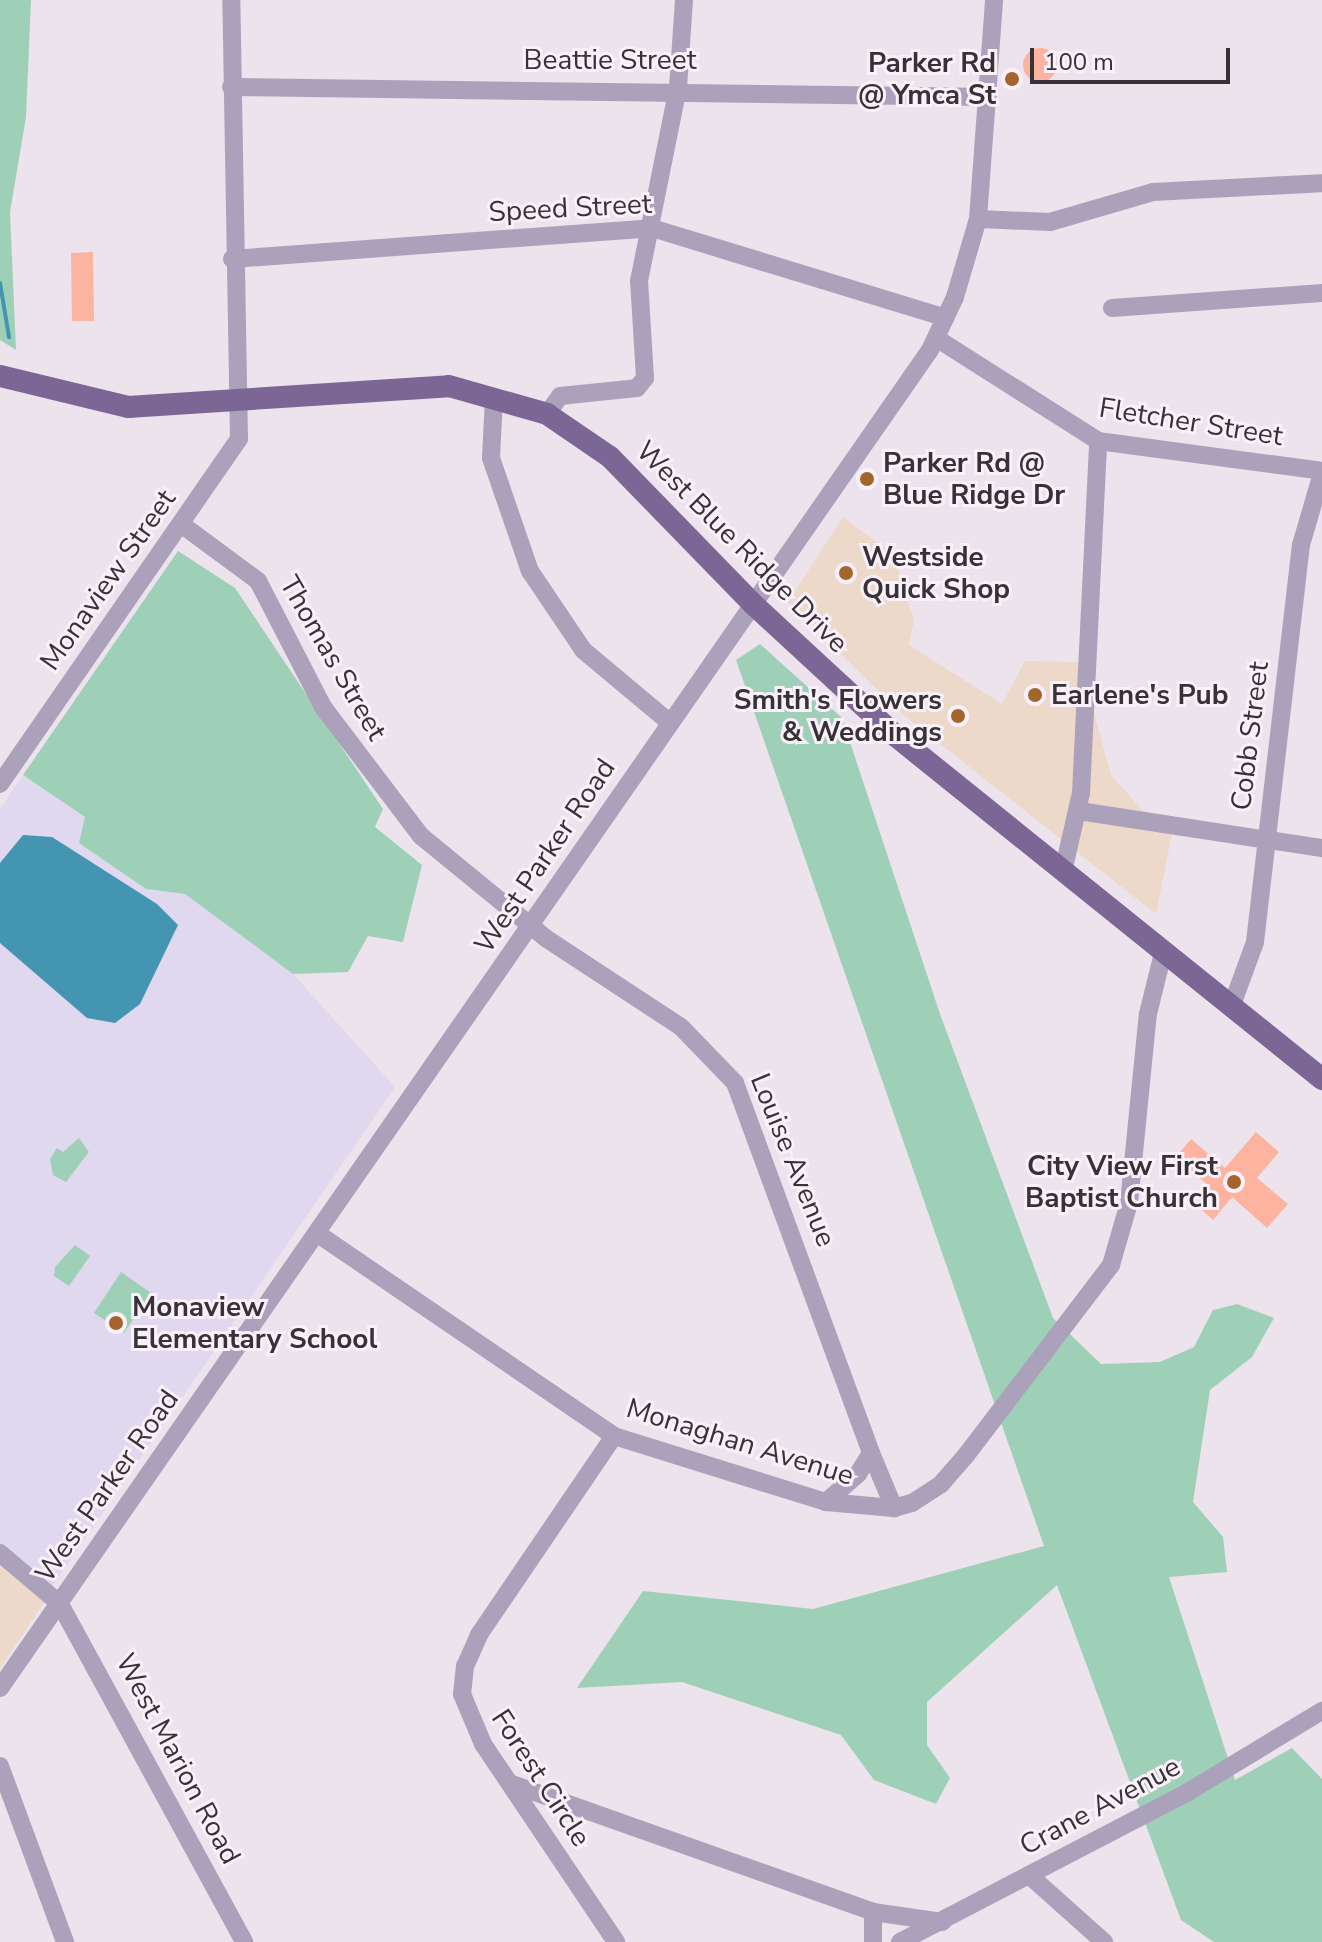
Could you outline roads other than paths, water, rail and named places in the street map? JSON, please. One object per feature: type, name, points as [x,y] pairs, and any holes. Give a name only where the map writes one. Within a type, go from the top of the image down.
[{"type":"main road","name":"West Blue Ridge Drive","points":[[0,376],[62,396],[128,407],[408,384],[494,397],[547,414],[610,457],[754,605],[897,737],[1322,1079]]},
{"type":"street","points":[[231,0],[235,400]]},
{"type":"street","points":[[547,414],[560,396],[642,384],[639,281],[678,88],[684,0]]},
{"type":"street","name":"West Parker Road","points":[[0,1688],[533,928],[669,722],[754,605],[936,338],[946,318],[978,219],[994,0]]},
{"type":"street","name":"Beattie Street","points":[[231,87],[678,88],[988,97]]},
{"type":"street","points":[[978,219],[1050,222],[1153,192],[1322,183]]},
{"type":"street","name":"Speed Street","points":[[232,259],[652,228],[946,318]]},
{"type":"street","points":[[1112,308],[1322,293]]},
{"type":"street","name":"Fletcher Street","points":[[936,338],[1098,441],[1322,472]]},
{"type":"street","points":[[494,397],[491,458],[530,571],[583,650],[669,722]]},
{"type":"street","name":"Monaview Street","points":[[0,784],[239,439],[235,400]]},
{"type":"street","points":[[1063,872],[1079,811],[1098,441]]},
{"type":"street","name":"Cobb Street","points":[[1232,1005],[1255,942],[1301,545],[1322,472]]},
{"type":"street","name":"Thomas Street","points":[[181,524],[258,581],[323,707],[421,836],[533,928]]},
{"type":"street","points":[[1079,811],[1322,848]]},
{"type":"street","name":"Louise Avenue","points":[[533,928],[681,1027],[735,1083],[894,1508]]},
{"type":"street","points":[[894,1508],[941,1484],[1111,1265],[1129,1203],[1148,1014],[1163,953]]},
{"type":"street","name":"Monaghan Avenue","points":[[318,1234],[614,1436],[826,1502],[894,1508]]},
{"type":"street","name":"Forest Circle","points":[[614,1436],[479,1635],[465,1666],[466,1712],[616,1942]]},
{"type":"street","points":[[826,1502],[858,1474],[871,1453]]},
{"type":"street","points":[[0,1553],[60,1604]]},
{"type":"street","name":"West Marion Road","points":[[60,1604],[244,1942]]},
{"type":"street","name":"Crane Avenue","points":[[900,1942],[1188,1792],[1322,1711]]},
{"type":"street","points":[[0,1766],[65,1942]]},
{"type":"street","points":[[512,1784],[873,1912],[942,1922]]},
{"type":"street","points":[[1029,1875],[1104,1942]]},
{"type":"street","points":[[873,1912],[873,1942]]},
{"type":"water","points":[[23,835],[52,837],[157,904],[178,925],[140,1004],[115,1023],[87,1018],[0,943],[0,863]]},
{"type":"waterway","points":[[0,283],[9,337]]},
{"type":"place","name":"Parker Rd @ Ymca St","points":[[1012,79]]},
{"type":"place","name":"Parker Rd @ Blue Ridge Dr","points":[[867,479]]},
{"type":"place","name":"Westside Quick Shop","points":[[846,573]]},
{"type":"place","name":"Earlene's Pub","points":[[1035,695]]},
{"type":"place","name":"Smith's Flowers & Weddings","points":[[958,716]]},
{"type":"place","name":"City View First Baptist Church","points":[[1234,1182]]},
{"type":"place","name":"Monaview Elementary School","points":[[116,1323]]}]
